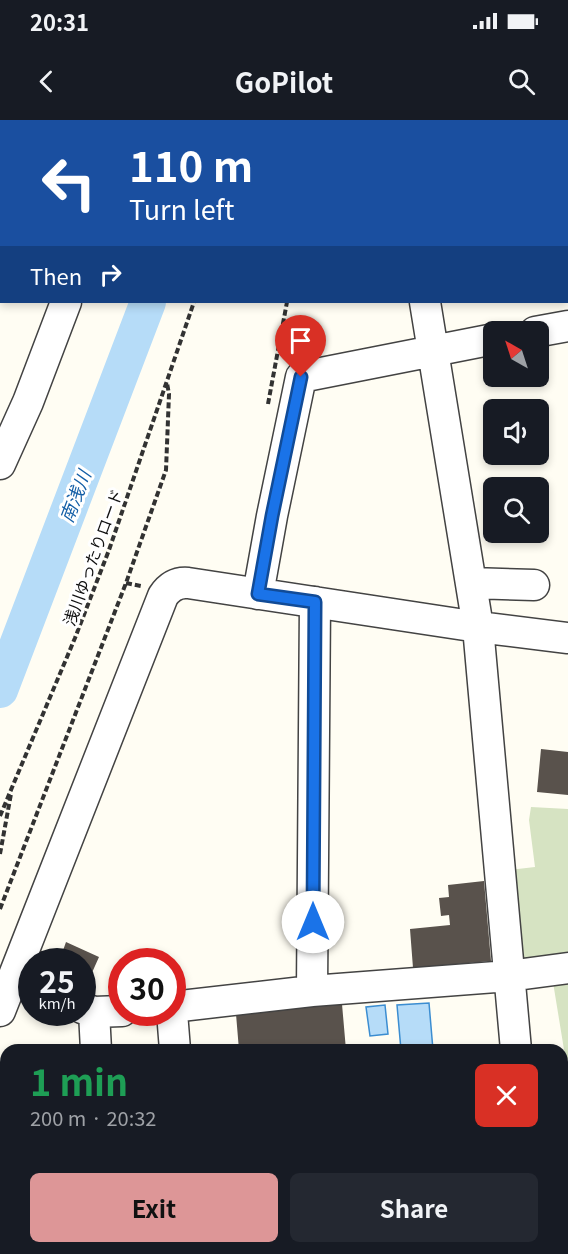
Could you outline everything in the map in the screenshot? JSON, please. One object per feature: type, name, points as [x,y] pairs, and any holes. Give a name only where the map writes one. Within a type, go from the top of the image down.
[{"type":"street","points":[[0,464],[28,402],[66,303]]},
{"type":"street","points":[[425,303],[478,627],[515,1044]]},
{"type":"street","points":[[549,329],[568,326]]},
{"type":"street","points":[[258,594],[301,377],[483,341]]},
{"type":"street","points":[[34,948],[163,596],[171,587],[180,583],[568,638]]},
{"type":"street","points":[[471,583],[534,585]]},
{"type":"street","points":[[312,991],[315,602]]},
{"type":"street","points":[[186,1005],[312,991],[508,976],[568,968]]},
{"type":"street","points":[[0,1011],[18,987]]},
{"type":"street","points":[[96,1044],[99,1010]]},
{"type":"street","points":[[173,1026],[175,1044]]},
{"type":"path","name":"浅川ゆったりロード","points":[[0,816],[75,638],[109,550],[194,303]]},
{"type":"path","points":[[0,909],[126,582],[166,470],[169,394],[167,383]]},
{"type":"path","points":[[0,854],[13,784]]},
{"type":"green space","points":[[531,807],[568,809],[568,1044],[563,1044],[551,970],[519,975],[509,870],[535,867],[529,820]]},
{"type":"water","points":[[429,1003],[432,1044],[400,1044],[397,1005]]},
{"type":"water","points":[[385,1005],[388,1034],[370,1036],[366,1007]]},
{"type":"building","points":[[541,749],[568,752],[568,795],[537,792]]},
{"type":"building","points":[[484,881],[491,961],[413,968],[410,929],[450,925],[449,915],[441,916],[439,898],[449,897],[448,885]]},
{"type":"building","points":[[66,942],[79,948],[64,948]]},
{"type":"building","points":[[342,1004],[345,1044],[238,1044],[236,1014]]},
{"type":"waterway","name":"南浅川","points":[[0,690],[148,303]]},
{"type":"route","points":[[301,377],[258,594],[315,602],[313,922]]}]
